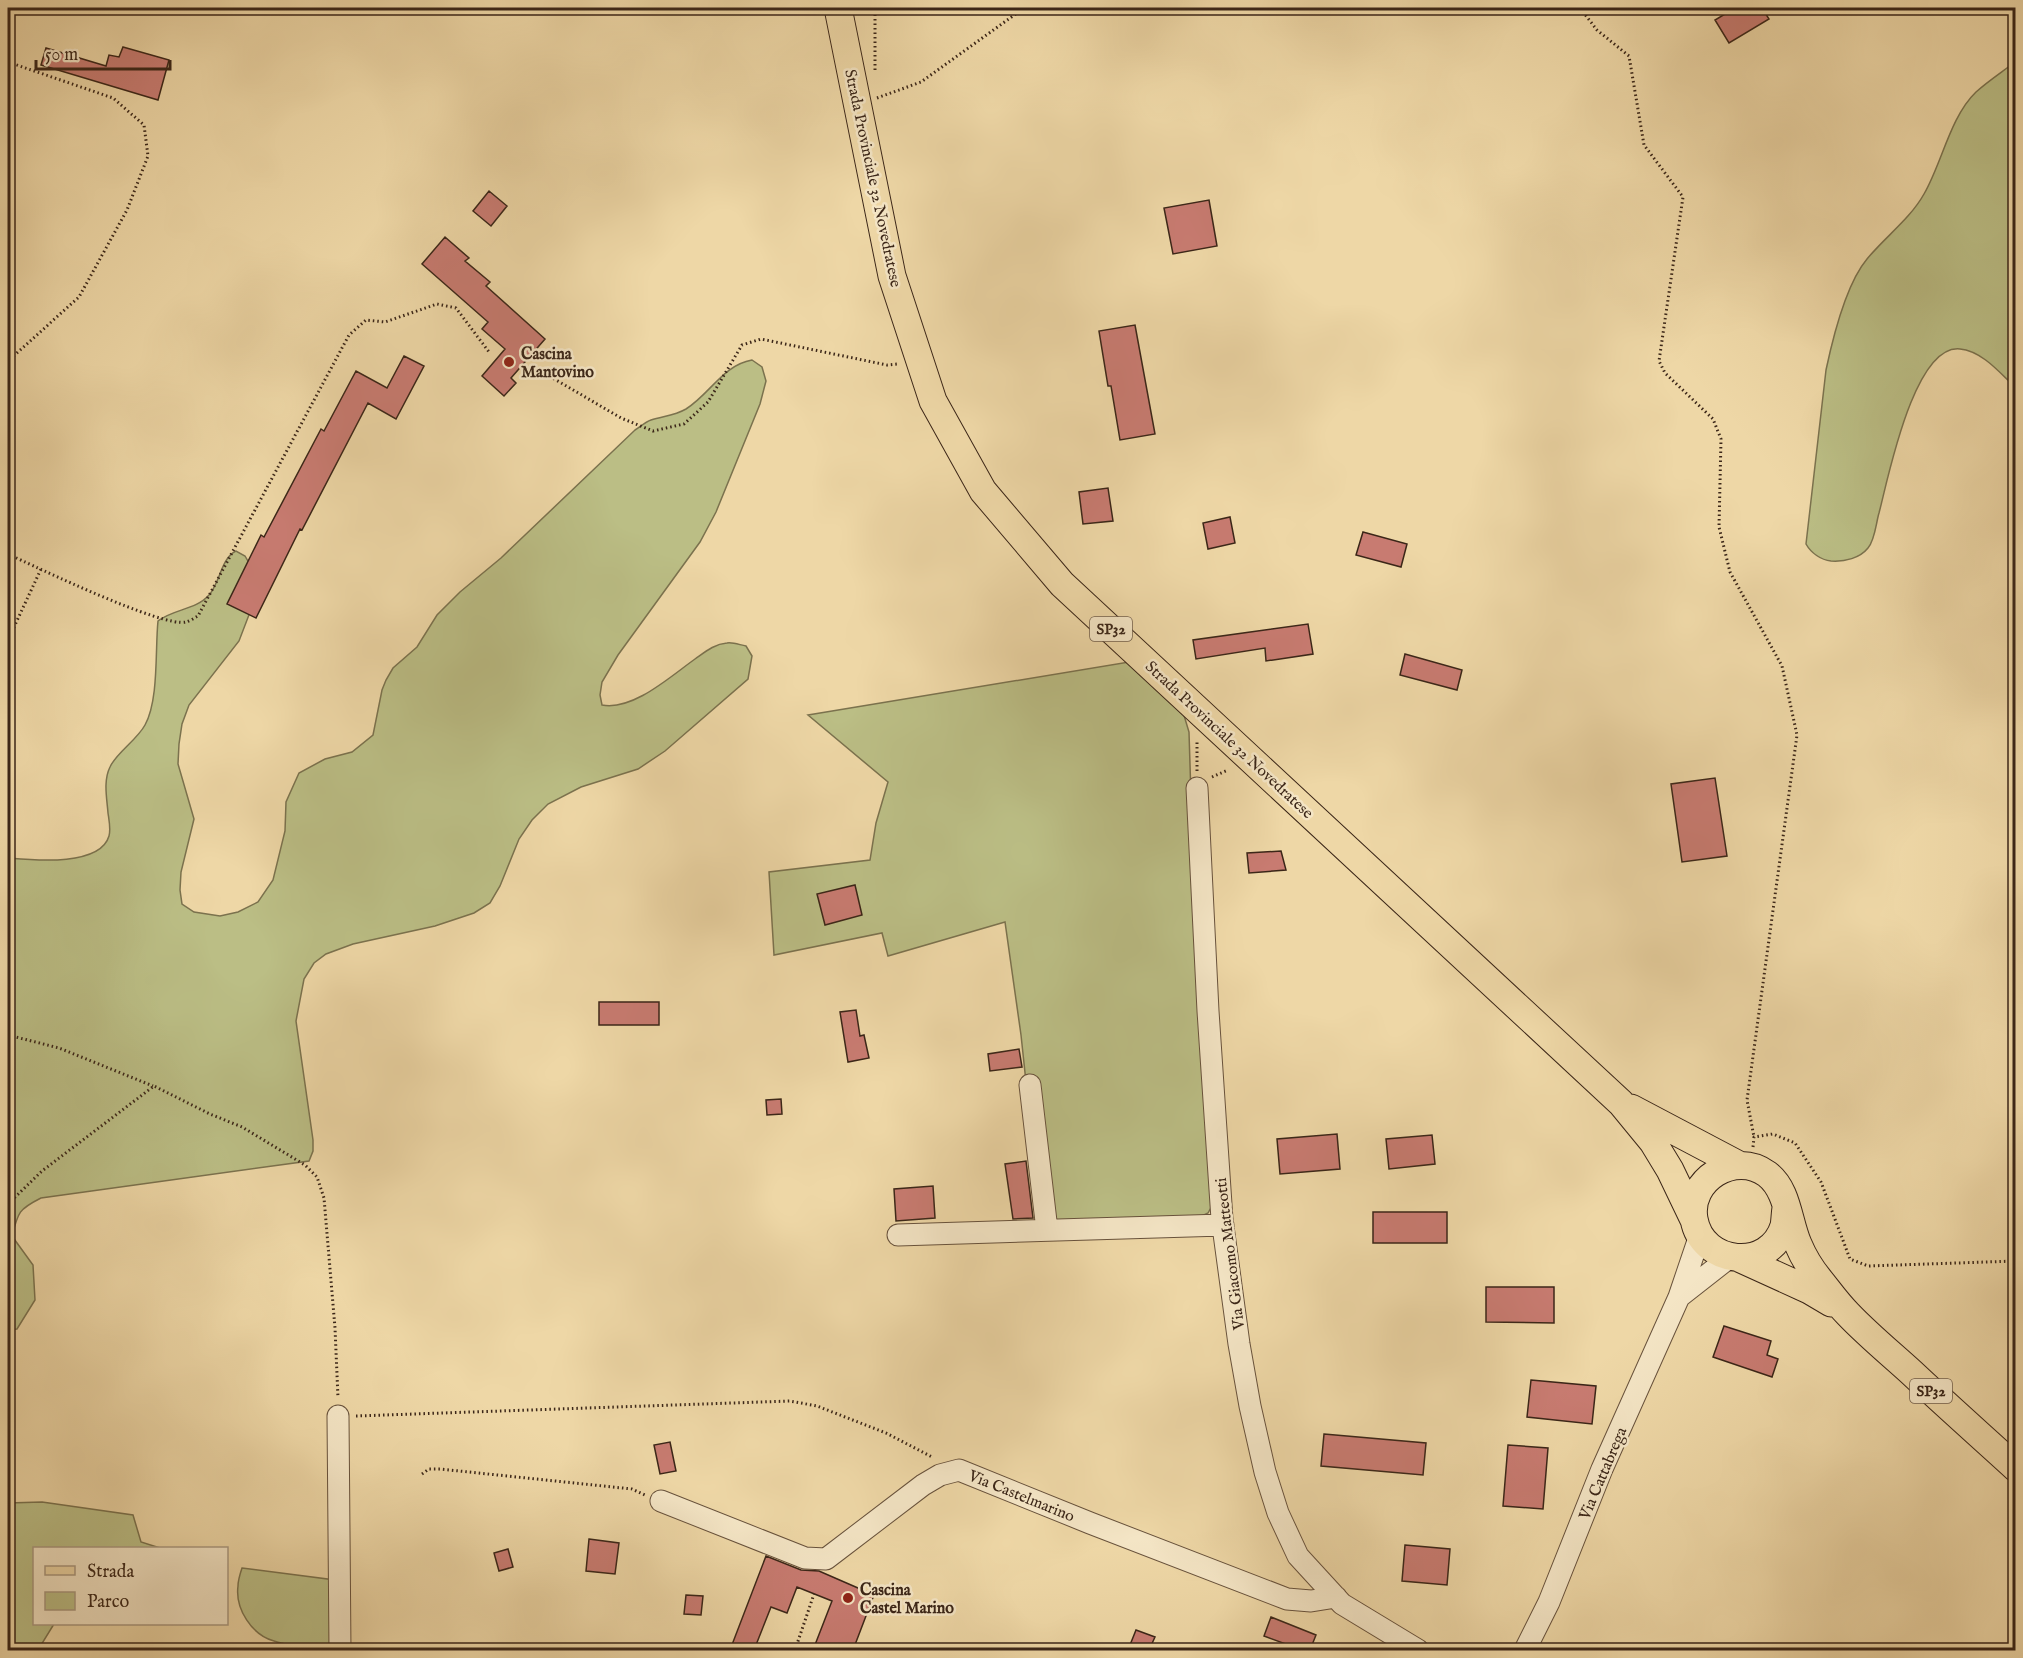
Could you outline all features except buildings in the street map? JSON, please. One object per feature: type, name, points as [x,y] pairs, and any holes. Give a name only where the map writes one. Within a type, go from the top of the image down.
[{"type":"main road","name":"Strada Provinciale 32 Novedratese","points":[[838,8],[892,276],[933,401],[984,491],[1062,584],[1621,1103],[1653,1142],[1670,1170],[1697,1228]]},
{"type":"main road","name":"Strada Provinciale 32 Novedratese","points":[[1621,1103],[1746,1166]]},
{"type":"main road","points":[[1746,1166],[1765,1173],[1776,1182],[1783,1194],[1786,1208],[1784,1227],[1773,1244],[1757,1255],[1736,1258],[1709,1247],[1697,1228],[1694,1207],[1697,1194],[1713,1173],[1725,1167],[1746,1166]]},
{"type":"main road","name":"SP32","points":[[1786,1208],[1797,1243],[1805,1259],[1847,1313],[2016,1468]]},
{"type":"main road","name":"SP32","points":[[1736,1258],[1809,1290],[1847,1313]]},
{"type":"street","name":"Via Giacomo Matteotti","points":[[1197,788],[1208,1011],[1223,1225],[1239,1344],[1265,1472],[1278,1513],[1298,1556],[1342,1604],[1418,1650]]},
{"type":"street","points":[[1030,1085],[1047,1230]]},
{"type":"street","points":[[898,1235],[1223,1225]]},
{"type":"street","name":"Via Cattabrega","points":[[1525,1650],[1549,1602],[1602,1469],[1679,1297],[1697,1228]]},
{"type":"street","name":"Via Cattabrega","points":[[1679,1297],[1736,1258]]},
{"type":"street","points":[[338,1416],[340,1650]]},
{"type":"street","name":"Via Castelmarino","points":[[661,1501],[805,1558],[826,1559],[922,1485],[940,1475],[959,1470],[1287,1599],[1311,1601],[1336,1597]]},
{"type":"path","points":[[875,77],[876,8]]},
{"type":"path","points":[[875,88],[875,99],[921,82],[1024,8]]},
{"type":"path","points":[[1580,8],[1597,30],[1629,56],[1644,145],[1683,197],[1659,362],[1665,373],[1713,419],[1721,439],[1719,527],[1730,572],[1782,666],[1797,735],[1747,1100],[1754,1137],[1746,1166]]},
{"type":"path","points":[[8,62],[113,98],[144,125],[148,156],[127,210],[80,297],[8,361]]},
{"type":"path","points":[[8,554],[144,612],[171,621],[185,622],[198,616],[349,335],[366,320],[385,322],[437,304],[456,308],[489,351]]},
{"type":"path","points":[[534,367],[621,418],[653,431],[684,424],[708,402],[742,345],[761,339],[886,365],[921,363]]},
{"type":"path","points":[[8,640],[41,569]]},
{"type":"path","points":[[1197,788],[1197,746],[1201,713]]},
{"type":"path","points":[[1197,788],[1212,777],[1253,761]]},
{"type":"path","points":[[8,1035],[59,1048],[154,1086],[242,1127],[305,1165],[316,1177],[324,1198],[335,1328],[338,1416],[790,1401],[817,1406],[886,1433],[959,1470]]},
{"type":"path","points":[[8,1204],[42,1171],[154,1086]]},
{"type":"path","points":[[1754,1137],[1773,1134],[1795,1143],[1821,1182],[1850,1259],[1869,1266],[2016,1261]]},
{"type":"path","points":[[422,1474],[429,1469],[440,1469],[632,1489],[661,1501]]},
{"type":"path","points":[[795,1650],[814,1594]]},
{"type":"green space","points":[[2015,62],[2015,387],[1976,354],[1960,349],[1944,353],[1929,368],[1906,416],[1896,445],[1870,545],[1852,559],[1831,561],[1824,559],[1813,553],[1806,544],[1826,370],[1847,296],[1859,270],[1867,259],[1912,212],[1924,194],[1959,114],[1967,102],[1976,92]]},
{"type":"green space","points":[[752,360],[762,367],[766,381],[760,404],[716,512],[700,542],[618,655],[602,682],[600,695],[602,705],[626,703],[639,698],[710,649],[727,643],[746,646],[752,656],[748,679],[665,751],[638,769],[581,787],[548,804],[532,820],[519,839],[500,886],[490,903],[474,913],[435,926],[353,944],[326,954],[314,963],[304,979],[296,1021],[313,1140],[313,1151],[309,1161],[41,1198],[20,1212],[12,1236],[33,1265],[35,1300],[17,1329],[8,1330],[8,858],[64,859],[93,853],[103,846],[110,830],[106,790],[108,772],[113,762],[145,725],[153,702],[158,621],[204,600],[213,590],[231,554],[236,551],[245,556],[249,563],[252,607],[239,641],[189,705],[182,724],[178,764],[194,819],[181,872],[182,904],[194,912],[220,916],[238,912],[258,902],[273,880],[285,831],[286,802],[299,773],[325,759],[352,752],[373,735],[386,680],[393,668],[417,647],[437,615],[460,592],[501,558],[635,430],[649,421],[686,409],[733,368]]},
{"type":"green space","points":[[1135,661],[1183,712],[1189,732],[1195,927],[1213,1204],[1208,1213],[1200,1217],[1041,1223],[1021,1035],[1005,922],[888,956],[882,933],[774,955],[769,872],[870,860],[876,823],[888,782],[808,715]]},
{"type":"green space","points":[[42,1502],[133,1515],[141,1542],[157,1547],[33,1547],[33,1625],[53,1625],[38,1650],[8,1650],[8,1503]]},
{"type":"green space","points":[[242,1568],[335,1580],[330,1650],[281,1643],[266,1638],[252,1627],[239,1603],[238,1584]]},
{"type":"place","name":"Cascina Mantovino","points":[[509,362]]},
{"type":"place","name":"Cascina Castel Marino","points":[[848,1598]]}]
